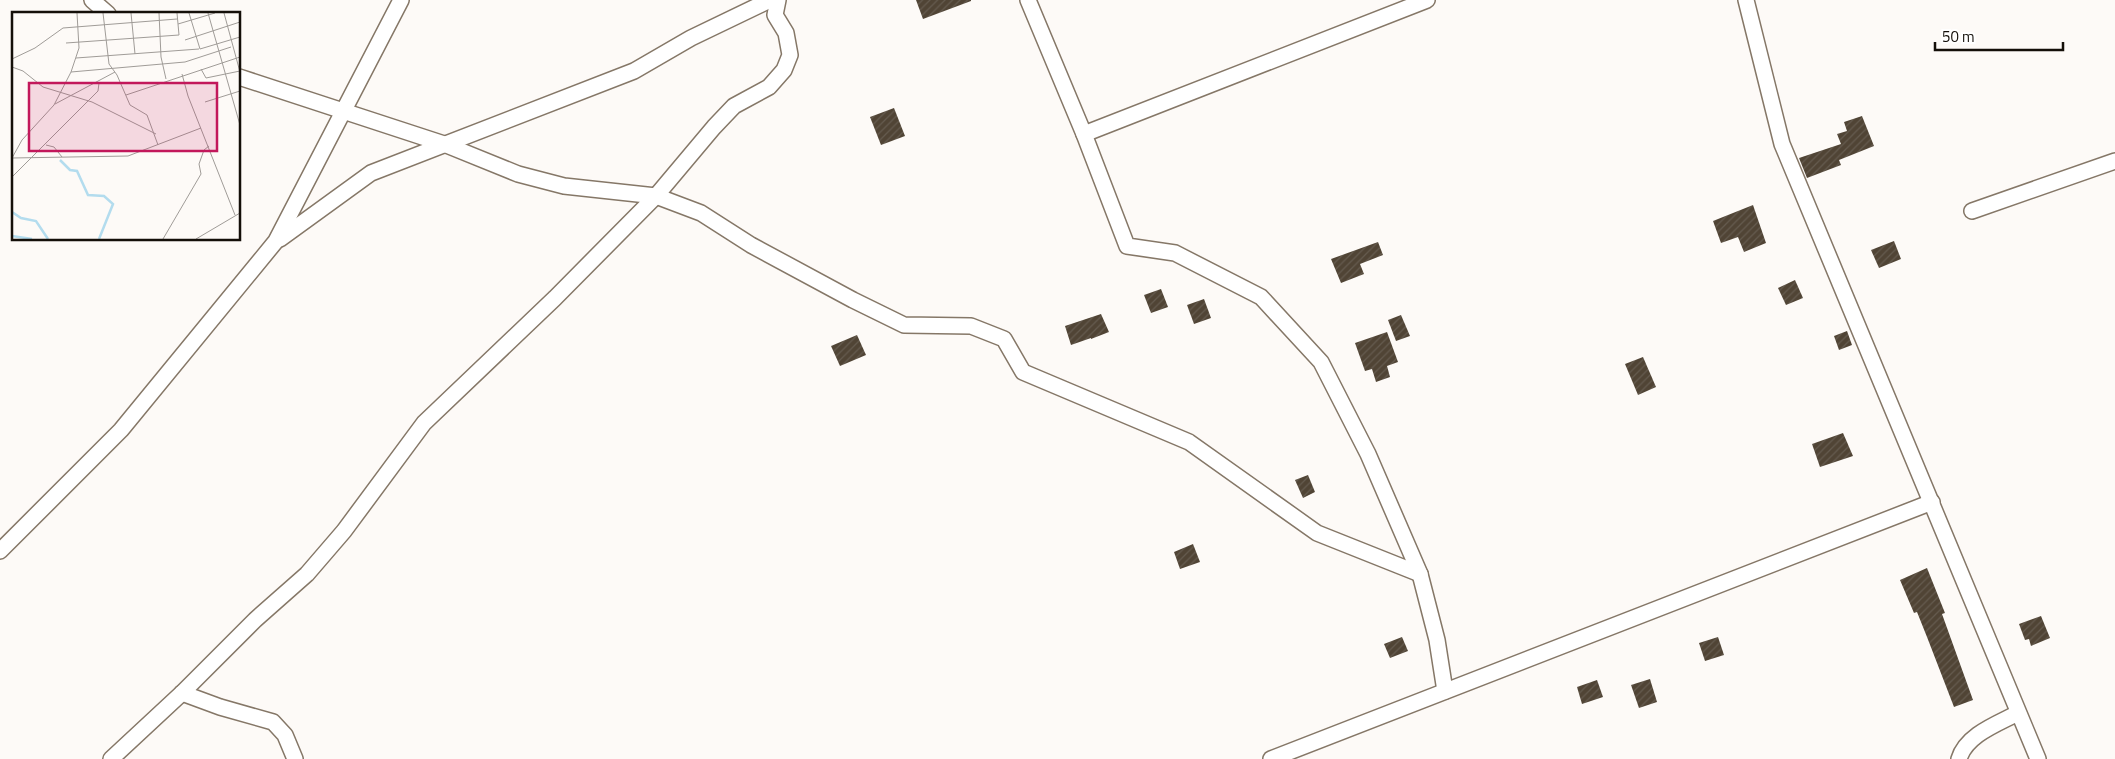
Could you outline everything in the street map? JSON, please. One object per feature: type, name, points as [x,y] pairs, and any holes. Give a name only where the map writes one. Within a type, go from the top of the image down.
[{"type":"street","points":[[92,0],[106,12]]},
{"type":"street","points":[[0,551],[121,430],[276,242],[401,0]]},
{"type":"street","points":[[276,242],[372,173],[634,71],[691,38],[770,0]]},
{"type":"street","points":[[111,759],[182,693],[255,620],[307,574],[344,531],[424,423],[555,298],[656,196],[734,106],[769,87],[784,70],[790,55],[786,33],[776,15],[778,0]]},
{"type":"street","points":[[1028,0],[1084,134],[1127,246],[1175,253],[1261,297],[1321,362],[1368,454],[1420,574],[1437,640],[1445,692]]},
{"type":"street","points":[[1084,134],[1427,0]]},
{"type":"street","points":[[1746,0],[1782,144],[2038,759]]},
{"type":"street","points":[[240,77],[444,144],[518,174],[564,186],[656,196],[701,213],[751,245],[904,325],[971,326],[1004,340],[1023,372],[1189,442],[1316,533],[1420,574]]},
{"type":"street","points":[[1972,212],[2115,161]]},
{"type":"street","points":[[1271,759],[1932,502]]},
{"type":"street","points":[[182,693],[238,713],[274,722],[285,735],[295,759]]},
{"type":"street","points":[[1959,759],[1962,749],[1984,730],[2018,713]]},
{"type":"building","points":[[916,0],[971,0],[971,1],[923,19]]},
{"type":"building","points":[[894,108],[905,136],[881,145],[870,117]]},
{"type":"building","points":[[1862,116],[1874,146],[1839,160],[1841,165],[1807,178],[1799,158],[1841,144],[1837,134],[1847,131],[1844,122]]},
{"type":"building","points":[[1753,205],[1766,243],[1744,252],[1738,237],[1721,243],[1713,221]]},
{"type":"building","points":[[1894,241],[1901,259],[1879,268],[1871,250]]},
{"type":"building","points":[[1378,242],[1383,255],[1360,264],[1364,274],[1341,283],[1331,259]]},
{"type":"building","points":[[1795,280],[1803,298],[1786,305],[1778,288]]},
{"type":"building","points":[[1161,289],[1168,307],[1151,313],[1144,295]]},
{"type":"building","points":[[1204,299],[1211,318],[1194,324],[1187,305]]},
{"type":"building","points":[[1101,314],[1109,332],[1071,345],[1065,326]]},
{"type":"building","points":[[1401,315],[1410,336],[1396,341],[1388,320]]},
{"type":"building","points":[[1847,331],[1852,345],[1839,350],[1834,336]]},
{"type":"building","points":[[1387,332],[1398,362],[1387,366],[1390,377],[1376,382],[1372,369],[1365,371],[1355,343]]},
{"type":"building","points":[[857,335],[866,355],[840,366],[831,346]]},
{"type":"building","points":[[1643,357],[1656,387],[1638,395],[1625,364]]},
{"type":"building","points":[[1843,433],[1853,456],[1820,467],[1812,444]]},
{"type":"building","points":[[1308,475],[1315,492],[1303,498],[1295,480]]},
{"type":"building","points":[[1193,544],[1200,562],[1180,569],[1174,552]]},
{"type":"building","points":[[1927,568],[1945,613],[1942,614],[1973,700],[1954,707],[1917,612],[1914,613],[1900,580]]},
{"type":"building","points":[[2041,616],[2050,638],[2031,646],[2029,639],[2025,640],[2019,624]]},
{"type":"building","points":[[1402,637],[1408,651],[1390,658],[1384,644]]},
{"type":"building","points":[[1718,637],[1724,655],[1705,661],[1699,643]]},
{"type":"building","points":[[1650,679],[1657,702],[1639,708],[1631,685]]},
{"type":"building","points":[[1597,680],[1603,697],[1582,704],[1577,687]]}]
